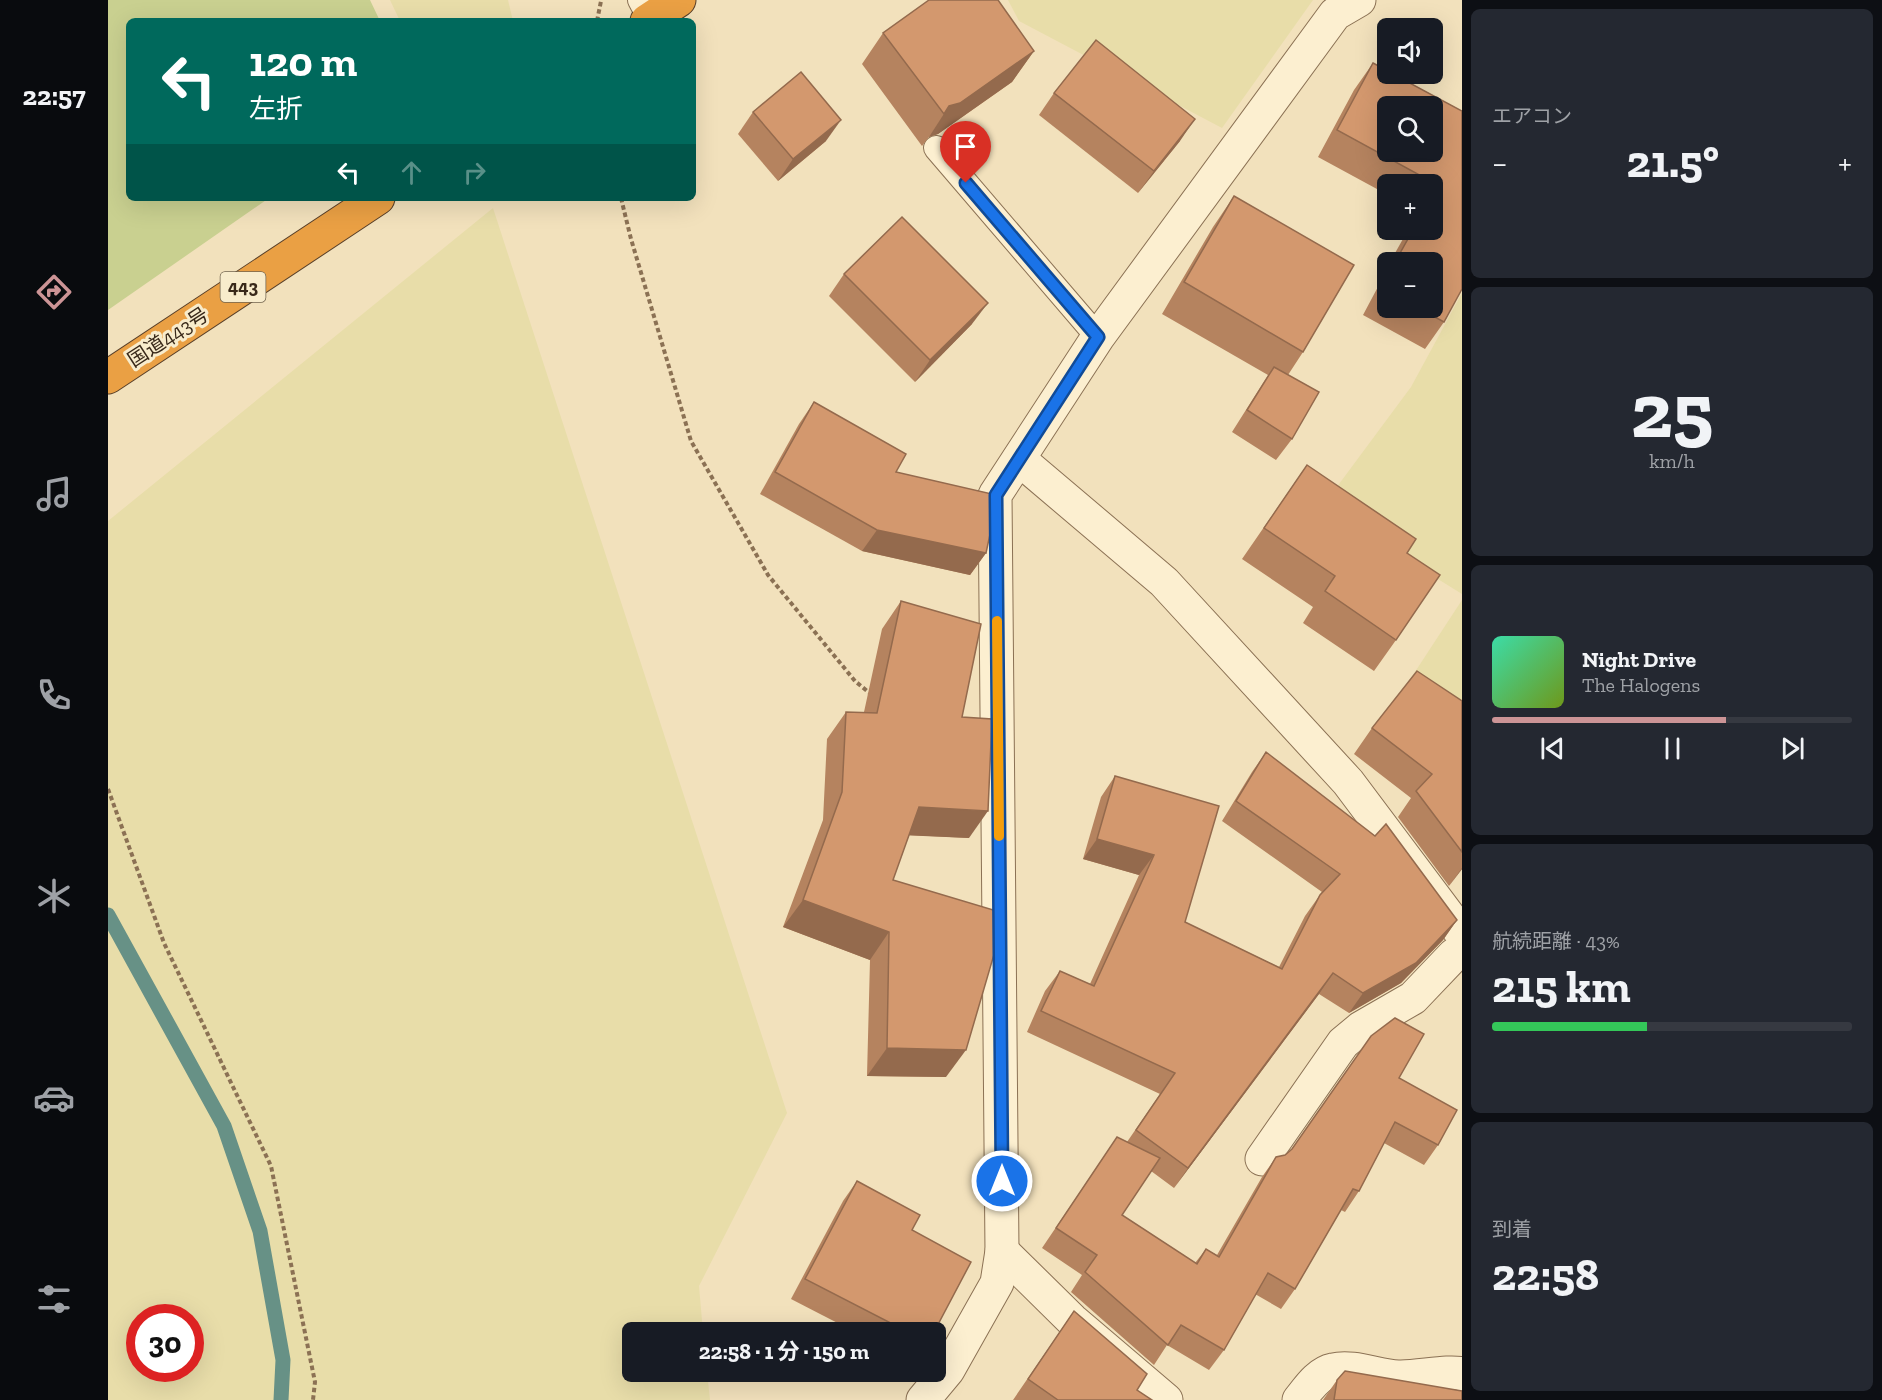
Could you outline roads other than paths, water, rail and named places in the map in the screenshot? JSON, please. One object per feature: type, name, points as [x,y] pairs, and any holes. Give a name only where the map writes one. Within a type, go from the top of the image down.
[{"type":"highway","points":[[646,13],[680,0]]},
{"type":"highway","name":"国道443号","points":[[108,377],[373,201]]},
{"type":"street","points":[[923,1400],[948,1370],[997,1283],[1002,1251],[996,495],[1098,337],[1335,14],[1359,0]]},
{"type":"street","points":[[1019,459],[1164,582],[1348,782],[1462,934]]},
{"type":"street","points":[[1262,1159],[1343,1044],[1361,1028],[1413,998],[1454,955],[1462,950]]},
{"type":"street","points":[[1002,1251],[1072,1320],[1166,1400]]},
{"type":"street","points":[[1299,1400],[1316,1379],[1333,1370],[1397,1377],[1433,1377],[1460,1370]]},
{"type":"lane","points":[[936,148],[1098,337]]},
{"type":"waterway","points":[[108,915],[224,1126],[260,1231],[283,1360],[281,1400]]}]
